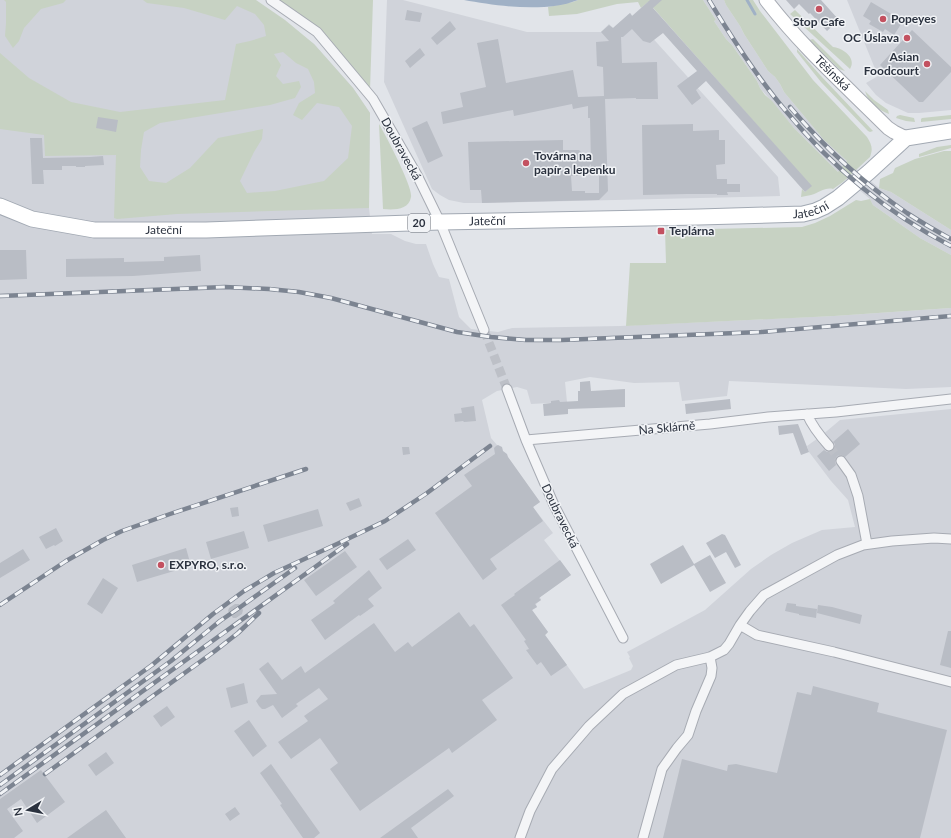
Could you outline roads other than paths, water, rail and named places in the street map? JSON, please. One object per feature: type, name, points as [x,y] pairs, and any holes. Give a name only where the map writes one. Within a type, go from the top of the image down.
[{"type":"main road","points":[[906,138],[951,131]]},
{"type":"main road","name":"Jateční","points":[[0,206],[32,219],[94,230],[206,230],[440,222],[803,214],[824,207],[838,198],[906,138]]},
{"type":"street","name":"Doubravecká","points":[[272,0],[316,32],[373,99],[417,175],[440,222],[484,330]]},
{"type":"street","name":"Těšínská","points":[[766,0],[789,28],[845,87],[888,128],[906,138]]},
{"type":"street","name":"Doubravecká","points":[[507,389],[526,440],[554,505],[623,638]]},
{"type":"street","name":"Na Sklárně","points":[[526,440],[836,412],[951,399]]},
{"type":"street","points":[[807,414],[809,420],[829,446]]},
{"type":"street","points":[[841,461],[851,475],[858,496],[867,544]]},
{"type":"street","points":[[520,838],[530,811],[552,769],[589,726],[623,694],[676,665],[710,656],[724,650],[740,625],[764,594],[837,555],[867,544],[934,538],[951,539]]},
{"type":"street","points":[[740,625],[757,635],[841,654],[951,682]]},
{"type":"street","points":[[643,838],[662,769],[688,735],[696,711],[711,676],[712,668],[710,656]]},
{"type":"water","points":[[464,0],[578,0],[551,6],[521,7]]},
{"type":"waterway","points":[[747,0],[755,14]]},
{"type":"tunnel","points":[[484,330],[507,389]]},
{"type":"tunnel","points":[[829,446],[841,461]]},
{"type":"railway","points":[[709,0],[764,84],[803,131],[821,150],[861,187],[882,203],[927,233],[951,246]]},
{"type":"railway","points":[[790,107],[816,136],[860,177],[907,213],[951,239]]},
{"type":"railway","points":[[0,296],[225,287],[269,289],[299,292],[331,298],[457,332],[526,340],[562,340],[761,332],[951,316]]},
{"type":"railway","points":[[0,775],[152,665],[213,614],[244,591],[274,573],[385,521],[427,493],[490,446]]},
{"type":"railway","points":[[0,605],[66,561],[122,531],[306,469]]},
{"type":"railway","points":[[0,794],[347,544]]},
{"type":"railway","points":[[0,785],[171,661],[220,621],[295,568]]},
{"type":"railway","points":[[45,774],[215,651],[238,633],[259,613]]},
{"type":"place","name":"Stop Cafe","points":[[819,9]]},
{"type":"place","name":"Popeyes","points":[[883,19]]},
{"type":"place","name":"OC Úslava","points":[[907,38]]},
{"type":"place","name":"Asian Foodcourt","points":[[927,64]]},
{"type":"place","name":"Továrna na papír a lepenku","points":[[526,163]]},
{"type":"place","name":"Teplárna","points":[[661,231]]},
{"type":"place","name":"EXPYRO, s.r.o.","points":[[161,565]]}]
